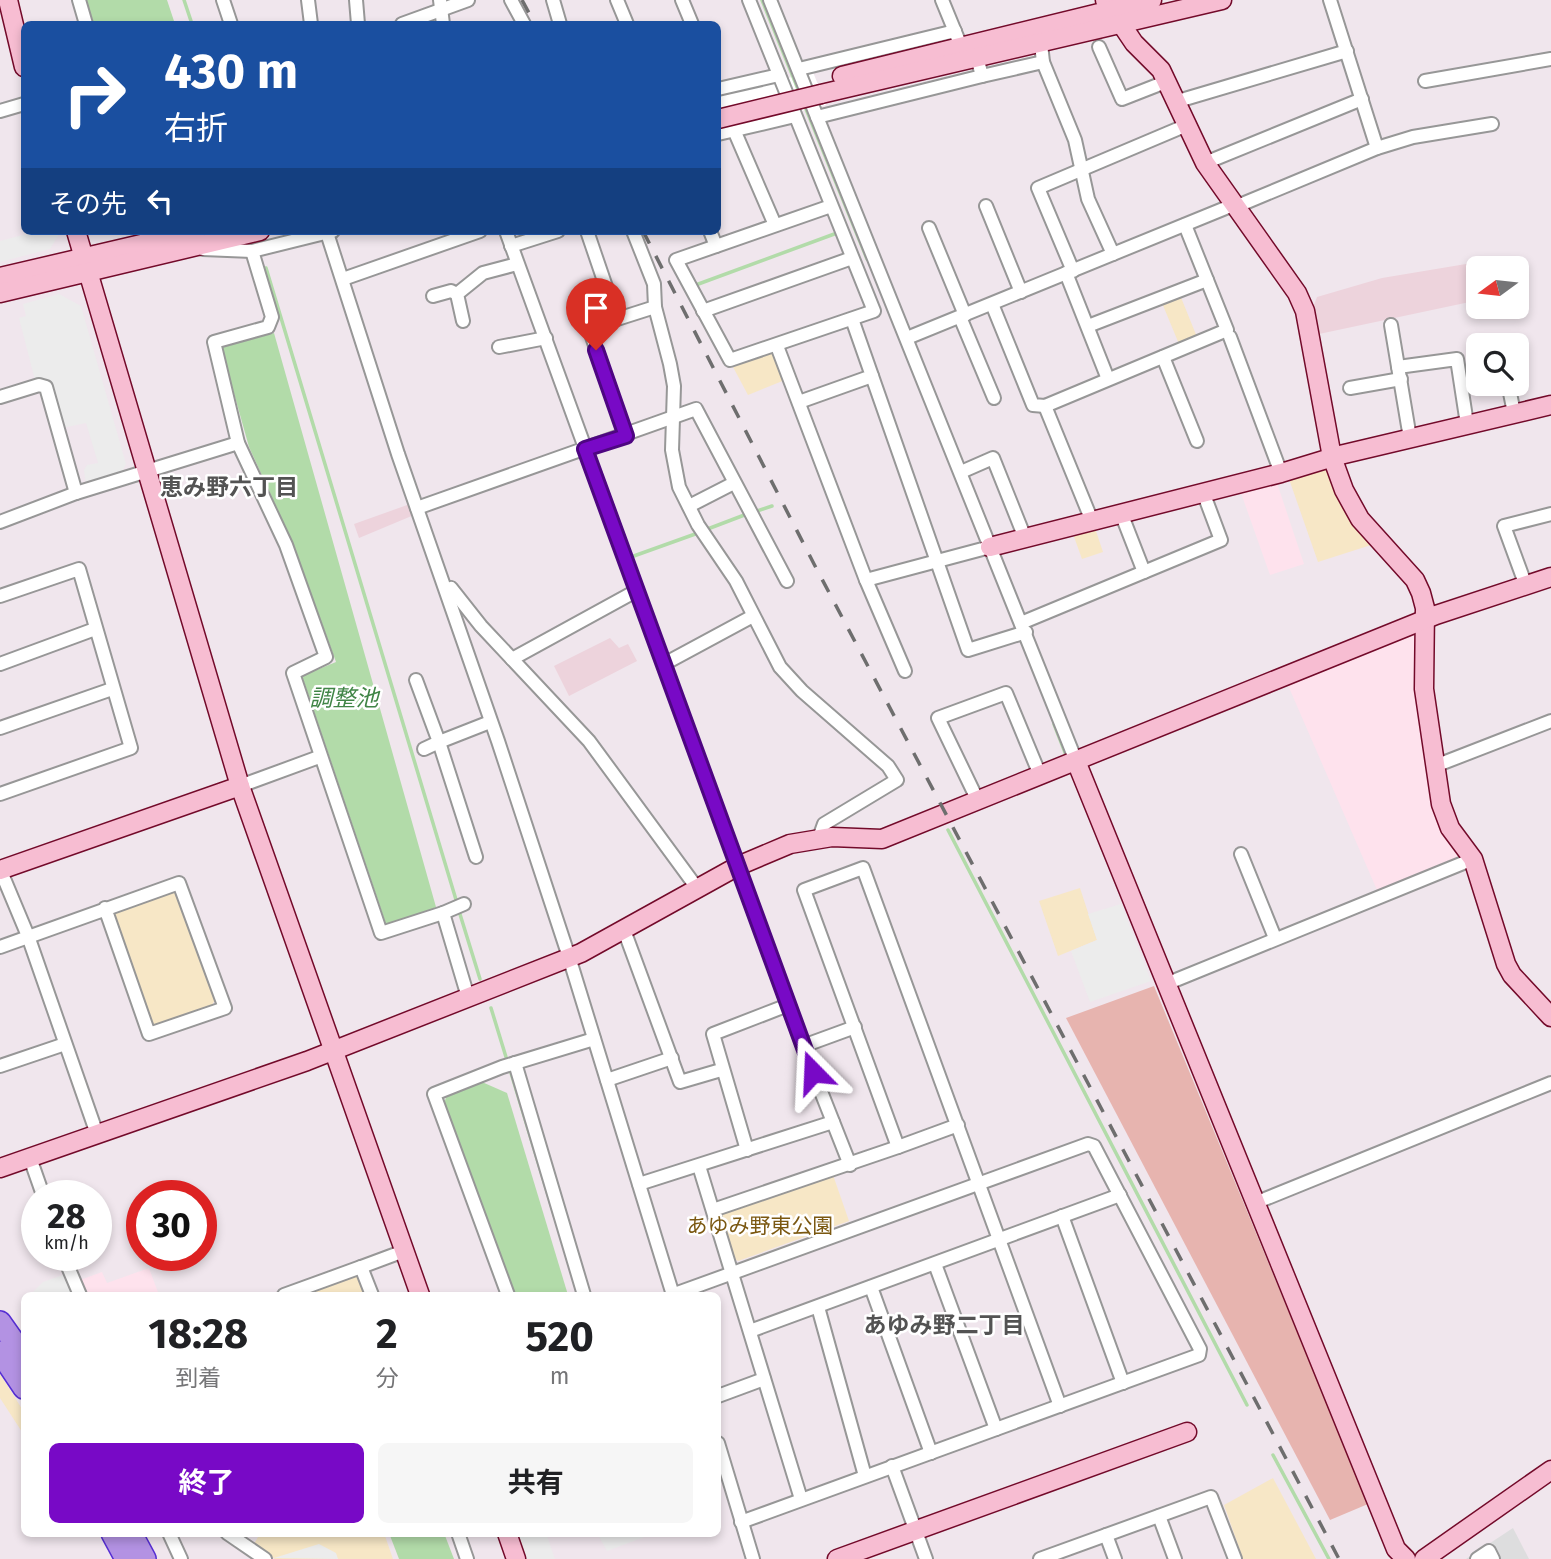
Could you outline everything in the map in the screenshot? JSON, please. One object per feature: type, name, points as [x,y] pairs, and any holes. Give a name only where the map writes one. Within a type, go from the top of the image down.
[{"type":"highway","points":[[0,1322],[21,1352]]},
{"type":"highway","points":[[0,1352],[21,1384]]},
{"type":"highway","points":[[113,1537],[125,1559]]},
{"type":"highway","points":[[133,1537],[145,1559]]},
{"type":"street","points":[[8,0],[21,54]]},
{"type":"street","points":[[79,0],[85,21]]},
{"type":"street","points":[[223,0],[230,21]]},
{"type":"street","points":[[308,0],[311,21]]},
{"type":"street","points":[[356,0],[358,21]]},
{"type":"street","points":[[408,21],[440,5],[468,0]]},
{"type":"street","points":[[511,0],[522,21]]},
{"type":"street","points":[[553,0],[559,21]]},
{"type":"street","points":[[617,0],[625,21]]},
{"type":"street","points":[[682,0],[691,21]]},
{"type":"street","points":[[748,0],[852,258],[874,280],[874,311],[730,360],[676,260],[831,206]]},
{"type":"street","points":[[770,0],[817,117],[874,280],[907,338],[961,472],[985,548],[1076,761],[1396,1549],[1406,1559]]},
{"type":"street","points":[[942,0],[982,76]]},
{"type":"street","points":[[721,118],[964,45],[1113,12],[1152,0]]},
{"type":"street","points":[[799,69],[964,45],[1041,44],[1113,12],[1222,0]]},
{"type":"street","points":[[1330,0],[1377,148]]},
{"type":"street","points":[[1113,12],[1168,81],[1205,163],[1297,293],[1305,312],[1332,457],[1349,503],[1415,580],[1425,608],[1424,689],[1441,804],[1450,828],[1473,859],[1506,964],[1512,975],[1551,1017]]},
{"type":"street","points":[[1041,44],[1043,62],[1075,140],[1088,199],[1114,254]]},
{"type":"street","points":[[1099,47],[1122,99],[1168,81]]},
{"type":"street","points":[[1178,101],[1347,51]]},
{"type":"street","points":[[1426,81],[1551,61]]},
{"type":"street","points":[[817,117],[1043,62]]},
{"type":"street","points":[[721,88],[779,75]]},
{"type":"street","points":[[721,105],[819,88]]},
{"type":"street","points":[[1205,163],[1362,99]]},
{"type":"street","points":[[0,111],[21,105]]},
{"type":"street","points":[[721,133],[795,116]]},
{"type":"street","points":[[907,338],[1377,148],[1413,137],[1492,124]]},
{"type":"street","points":[[1108,379],[1038,188],[1187,125]]},
{"type":"street","points":[[734,130],[775,225]]},
{"type":"street","points":[[986,206],[1021,292]]},
{"type":"street","points":[[992,304],[1033,405],[1038,408],[1045,407],[1227,330],[1185,225]]},
{"type":"street","points":[[929,228],[994,398]]},
{"type":"street","points":[[77,235],[240,786],[419,1292]]},
{"type":"street","points":[[0,293],[86,265],[159,235]]},
{"type":"street","points":[[136,244],[178,235]]},
{"type":"street","points":[[0,277],[190,249],[244,235]]},
{"type":"street","points":[[190,249],[252,251],[318,235]]},
{"type":"street","points":[[331,235],[342,279],[417,508],[447,590],[569,957],[672,1292]]},
{"type":"street","points":[[342,279],[468,235]]},
{"type":"street","points":[[507,235],[803,1046],[850,1165]]},
{"type":"street","points":[[511,246],[545,235]]},
{"type":"street","points":[[588,235],[617,319]]},
{"type":"street","points":[[635,235],[654,284],[655,307],[674,386],[671,418],[674,467],[698,525],[736,581],[787,675],[888,766],[897,780],[824,824],[819,838]]},
{"type":"street","points":[[712,235],[716,246]]},
{"type":"street","points":[[252,251],[272,317],[268,327],[214,342],[238,443],[286,545],[326,657],[293,673],[320,757],[381,933],[464,904]]},
{"type":"street","points":[[703,311],[852,258]]},
{"type":"street","points":[[457,294],[482,273],[517,264]]},
{"type":"street","points":[[1088,326],[1207,279]]},
{"type":"street","points":[[433,296],[452,291],[457,294],[463,321]]},
{"type":"street","points":[[626,436],[589,328],[655,307]]},
{"type":"street","points":[[852,319],[968,650],[1021,631],[1144,572],[1221,540],[1203,492]]},
{"type":"street","points":[[1391,325],[1410,438]]},
{"type":"street","points":[[1230,337],[1281,473]]},
{"type":"street","points":[[499,346],[545,338]]},
{"type":"street","points":[[777,346],[866,580],[905,671]]},
{"type":"street","points":[[1163,357],[1197,441]]},
{"type":"street","points":[[1350,388],[1457,359],[1467,424]]},
{"type":"street","points":[[799,402],[872,376]]},
{"type":"street","points":[[0,397],[39,385],[46,387],[76,493]]},
{"type":"street","points":[[1511,396],[1514,413]]},
{"type":"street","points":[[866,580],[1281,473],[1332,457],[1551,405]]},
{"type":"street","points":[[1045,407],[1092,521]]},
{"type":"street","points":[[417,508],[696,410],[787,581]]},
{"type":"street","points":[[0,522],[76,493],[238,443]]},
{"type":"street","points":[[961,472],[993,458],[1026,538]]},
{"type":"street","points":[[689,506],[734,483]]},
{"type":"street","points":[[1121,513],[1144,572]]},
{"type":"street","points":[[1527,586],[1504,526],[1551,514]]},
{"type":"street","points":[[0,596],[79,569],[131,748],[0,794]]},
{"type":"street","points":[[0,1168],[332,1050],[569,957],[624,930],[738,866],[790,844],[819,838],[882,839],[1424,620],[1551,578]]},
{"type":"street","points":[[447,590],[451,588],[512,659],[589,741],[697,888]]},
{"type":"street","points":[[512,659],[636,591]]},
{"type":"street","points":[[664,664],[753,616]]},
{"type":"street","points":[[0,664],[95,629]]},
{"type":"street","points":[[416,680],[439,741],[476,857]]},
{"type":"street","points":[[0,728],[112,689]]},
{"type":"street","points":[[978,801],[938,718],[1006,693],[1040,775]]},
{"type":"street","points":[[1434,766],[1551,721]]},
{"type":"street","points":[[424,749],[490,722]]},
{"type":"street","points":[[97,1134],[28,936],[0,870],[320,757]]},
{"type":"street","points":[[1241,854],[1275,938]]},
{"type":"street","points":[[1166,984],[1473,859]]},
{"type":"street","points":[[898,1147],[804,890],[863,869],[1060,1406]]},
{"type":"street","points":[[0,947],[105,908],[179,883],[225,1007],[149,1034],[105,908]]},
{"type":"street","points":[[443,913],[468,997]]},
{"type":"street","points":[[624,930],[680,1082],[721,1070]]},
{"type":"street","points":[[747,1150],[721,1070],[713,1034],[789,1005]]},
{"type":"street","points":[[803,1046],[855,1027]]},
{"type":"street","points":[[507,1292],[434,1094],[515,1063],[594,1039]]},
{"type":"street","points":[[1,1064],[65,1044]]},
{"type":"street","points":[[607,1080],[672,1058]]},
{"type":"street","points":[[515,1063],[583,1292]]},
{"type":"street","points":[[1255,1203],[1551,1083]]},
{"type":"street","points":[[639,1184],[833,1122]]},
{"type":"street","points":[[713,1209],[850,1165],[958,1125]]},
{"type":"street","points":[[681,1292],[1088,1144],[1094,1146],[1200,1349],[1199,1354],[1123,1383],[741,1522]]},
{"type":"street","points":[[30,1158],[38,1180]]},
{"type":"street","points":[[699,1166],[801,1499]]},
{"type":"street","points":[[750,1331],[1120,1195]]},
{"type":"street","points":[[1062,1216],[1123,1383]]},
{"type":"street","points":[[292,1292],[404,1251]]},
{"type":"street","points":[[935,1264],[996,1429]]},
{"type":"street","points":[[361,1267],[371,1292]]},
{"type":"street","points":[[70,1271],[79,1292]]},
{"type":"street","points":[[871,1287],[931,1453]]},
{"type":"street","points":[[818,1307],[865,1476]]},
{"type":"street","points":[[721,1395],[764,1379]]},
{"type":"street","points":[[836,1559],[1187,1433]]},
{"type":"street","points":[[721,1453],[753,1559]]},
{"type":"street","points":[[892,1466],[926,1559]]},
{"type":"street","points":[[1424,1559],[1551,1470]]},
{"type":"street","points":[[1047,1558],[1211,1497],[1235,1559]]},
{"type":"street","points":[[1159,1516],[1175,1559]]},
{"type":"street","points":[[1106,1535],[1115,1559]]},
{"type":"street","points":[[171,1537],[181,1559]]},
{"type":"street","points":[[233,1537],[265,1559]]},
{"type":"street","points":[[459,1537],[467,1559]]},
{"type":"street","points":[[508,1537],[516,1559]]},
{"type":"street","points":[[1477,1559],[1489,1551],[1493,1559]]},
{"type":"shaded area","points":[[23,235],[59,235],[50,249],[0,262],[0,241]]},
{"type":"shaded area","points":[[1466,264],[1466,303],[1319,334],[1312,310],[1317,297],[1382,278]]},
{"type":"shaded area","points":[[59,294],[81,306],[126,464],[122,472],[86,485],[84,470],[87,465],[98,463],[86,423],[62,428],[47,379],[35,380],[19,318],[26,316],[23,304]]},
{"type":"shaded area","points":[[1277,483],[1304,564],[1270,575],[1241,493]]},
{"type":"shaded area","points":[[410,504],[414,515],[359,538],[354,524]]},
{"type":"shaded area","points":[[1417,632],[1426,774],[1433,804],[1463,858],[1377,890],[1287,683]]},
{"type":"shaded area","points":[[610,638],[619,648],[628,644],[637,661],[569,696],[554,666]]},
{"type":"shaded area","points":[[1121,904],[1151,981],[1090,1002],[1071,951],[1097,940],[1088,914]]},
{"type":"shaded area","points":[[1154,986],[1368,1504],[1330,1520],[1066,1018]]},
{"type":"shaded area","points":[[141,1271],[150,1271],[158,1292],[86,1292],[80,1280],[102,1272],[107,1283]]},
{"type":"shaded area","points":[[63,1275],[71,1292],[33,1292],[43,1282]]},
{"type":"shaded area","points":[[1513,1528],[1529,1559],[1466,1559]]},
{"type":"shaded area","points":[[518,1537],[547,1537],[555,1559],[526,1559]]},
{"type":"shaded area","points":[[599,1537],[644,1537],[607,1551]]},
{"type":"shaded area","points":[[319,1544],[336,1553],[338,1559],[274,1558]]},
{"type":"green space","points":[[1180,295],[1197,337],[1179,344],[1162,303]]},
{"type":"green space","points":[[770,353],[777,358],[785,380],[748,395],[733,367]]},
{"type":"green space","points":[[1326,469],[1342,507],[1371,545],[1318,562],[1289,479]]},
{"type":"green space","points":[[1095,528],[1103,552],[1082,559],[1073,534]]},
{"type":"green space","points":[[1080,888],[1097,940],[1058,956],[1039,901]]},
{"type":"green space","points":[[169,890],[177,894],[215,1000],[210,1008],[156,1026],[150,1023],[112,916],[116,909]]},
{"type":"green space","name":"あゆみ野東公園","points":[[833,1175],[849,1221],[738,1261],[733,1258],[720,1217],[724,1212]]},
{"type":"green space","points":[[354,1273],[361,1276],[367,1292],[305,1292]]},
{"type":"green space","points":[[0,1374],[21,1407],[21,1430],[0,1398]]},
{"type":"green space","points":[[1273,1478],[1316,1559],[1243,1559],[1224,1505]]},
{"type":"green space","points":[[258,1537],[385,1537],[393,1559],[275,1559],[254,1544]]},
{"type":"water","points":[[86,0],[167,0],[174,21],[93,21]]},
{"type":"water","name":"調整池","points":[[274,333],[436,907],[388,930],[302,676],[336,662],[291,539],[249,447],[221,347]]},
{"type":"water","points":[[482,1082],[507,1093],[567,1292],[514,1292],[444,1103],[447,1095]]},
{"type":"water","points":[[391,1537],[446,1537],[454,1559],[399,1559]]},
{"type":"pier","points":[[813,72],[826,105],[721,130],[721,94]]},
{"type":"waterway","points":[[184,0],[191,21]]},
{"type":"waterway","points":[[762,0],[800,94]]},
{"type":"waterway","points":[[804,104],[867,259]]},
{"type":"waterway","points":[[693,286],[837,233]]},
{"type":"waterway","points":[[266,268],[457,903]]},
{"type":"waterway","points":[[754,512],[772,506]]},
{"type":"waterway","points":[[705,530],[747,514]]},
{"type":"waterway","points":[[631,557],[698,533]]},
{"type":"waterway","points":[[1054,724],[1066,755]]},
{"type":"waterway","points":[[948,830],[1247,1405]]},
{"type":"waterway","points":[[459,911],[480,979]]},
{"type":"waterway","points":[[491,1008],[506,1057]]},
{"type":"waterway","points":[[511,1073],[555,1218]]},
{"type":"waterway","points":[[1273,1455],[1329,1559]]},
{"type":"railway","points":[[522,0],[533,21]]},
{"type":"railway","points":[[645,235],[814,564],[1339,1559]]},
{"type":"district","name":"恵み野六丁目","points":[[229,487]]},
{"type":"district","name":"あゆみ野二丁目","points":[[944,1325]]},
{"type":"route","points":[[596,350],[626,436],[585,449],[813,1072]]}]
